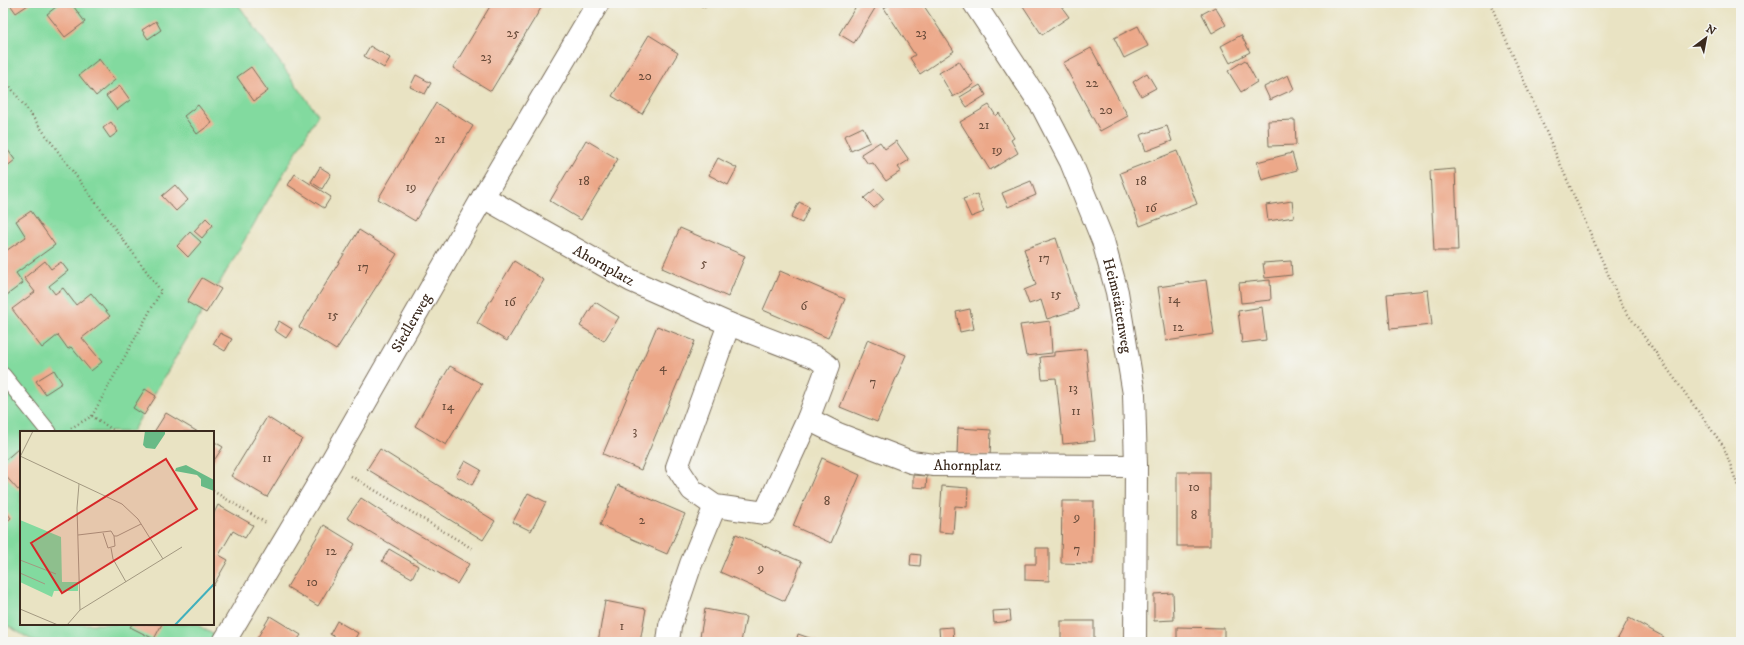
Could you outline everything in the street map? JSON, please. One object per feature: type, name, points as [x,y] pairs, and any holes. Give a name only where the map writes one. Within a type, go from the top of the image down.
[{"type":"street","name":"Siedlerweg","points":[[224,642],[330,464],[483,197],[598,3]]},
{"type":"street","name":"Heimstättenweg","points":[[974,3],[1043,108],[1071,162],[1103,241],[1117,292],[1134,394],[1136,466],[1135,642]]},
{"type":"street","name":"Ahornplatz","points":[[483,197],[632,281],[730,324],[817,358],[828,366],[808,419],[765,513],[715,506],[692,490],[677,467],[730,324]]},
{"type":"street","name":"Ahornplatz","points":[[808,419],[838,434],[911,462],[934,465],[1136,466]]},
{"type":"street","points":[[668,642],[670,626],[691,564],[715,506]]},
{"type":"lane","points":[[3,375],[48,431]]},
{"type":"path","points":[[1490,3],[1622,306],[1724,447],[1741,495]]},
{"type":"path","points":[[3,77],[161,291],[92,416],[69,429]]},
{"type":"path","points":[[92,416],[114,431]]},
{"type":"path","points":[[330,464],[473,549]]},
{"type":"path","points":[[214,492],[287,536]]},
{"type":"green space","points":[[3,3],[237,3],[318,115],[133,431],[20,431],[20,625],[198,625],[214,635],[210,642],[35,642],[3,623]]},
{"type":"building","points":[[9,3],[31,3],[16,13]]},
{"type":"building","points":[[61,3],[71,3],[85,22],[65,37],[47,14]]},
{"type":"building","points":[[492,3],[544,3],[491,91],[453,68]]},
{"type":"building","points":[[696,3],[708,3],[705,8]]},
{"type":"building","points":[[858,3],[873,3],[877,5],[854,43],[839,34]]},
{"type":"building","points":[[892,3],[922,3],[954,51],[920,74],[910,58],[915,55],[884,8]]},
{"type":"building","points":[[1021,3],[1065,3],[1061,6],[1069,17],[1042,35]]},
{"type":"building","points":[[1215,7],[1226,25],[1212,33],[1202,14]]},
{"type":"building","points":[[156,21],[161,30],[148,39],[142,30]]},
{"type":"building","points":[[1138,26],[1148,46],[1124,58],[1114,38]]},
{"type":"building","points":[[649,35],[678,53],[642,114],[612,96]]},
{"type":"building","points":[[1241,35],[1250,52],[1230,63],[1221,46]]},
{"type":"building","points":[[370,46],[390,58],[384,68],[364,56]]},
{"type":"building","points":[[1091,48],[1128,116],[1100,131],[1063,63]]},
{"type":"building","points":[[99,59],[115,80],[96,96],[79,75]]},
{"type":"building","points":[[1245,60],[1257,82],[1241,92],[1228,71]]},
{"type":"building","points":[[959,61],[974,84],[953,97],[939,73]]},
{"type":"building","points":[[251,67],[268,91],[254,101],[237,77]]},
{"type":"building","points":[[1147,73],[1156,88],[1141,96],[1133,82]]},
{"type":"building","points":[[416,75],[431,83],[425,94],[410,87]]},
{"type":"building","points":[[1288,75],[1294,89],[1270,100],[1264,87]]},
{"type":"building","points":[[980,85],[986,95],[967,107],[960,97]]},
{"type":"building","points":[[120,86],[130,100],[117,110],[106,96]]},
{"type":"building","points":[[436,103],[473,126],[415,221],[378,199]]},
{"type":"building","points":[[198,105],[212,123],[197,134],[184,116]]},
{"type":"building","points":[[989,105],[996,116],[999,113],[1014,138],[1011,140],[1018,153],[990,170],[960,122]]},
{"type":"building","points":[[1295,120],[1296,145],[1269,146],[1268,121]]},
{"type":"building","points":[[111,122],[118,132],[110,138],[103,128]]},
{"type":"building","points":[[1167,126],[1172,141],[1146,151],[1140,135]]},
{"type":"building","points":[[863,127],[870,142],[851,151],[844,136]]},
{"type":"building","points":[[586,140],[618,159],[581,220],[550,201]]},
{"type":"building","points":[[896,141],[909,160],[898,167],[901,171],[886,181],[873,163],[868,164],[861,154],[880,142],[885,149]]},
{"type":"building","points":[[5,146],[15,160],[6,167],[3,163],[3,147]]},
{"type":"building","points":[[1177,151],[1197,204],[1140,226],[1120,173]]},
{"type":"building","points":[[1292,153],[1297,170],[1262,180],[1257,162]]},
{"type":"building","points":[[718,158],[737,168],[728,185],[709,175]]},
{"type":"building","points":[[320,167],[331,174],[322,189],[311,182]]},
{"type":"building","points":[[1455,169],[1458,251],[1434,251],[1430,171]]},
{"type":"building","points":[[295,174],[331,197],[324,208],[288,185]]},
{"type":"building","points":[[1031,181],[1036,195],[1008,207],[1002,193]]},
{"type":"building","points":[[175,185],[188,200],[176,211],[162,196]]},
{"type":"building","points":[[875,189],[884,199],[874,208],[864,198]]},
{"type":"building","points":[[977,194],[984,212],[971,217],[963,199]]},
{"type":"building","points":[[1292,201],[1294,217],[1268,221],[1266,205]]},
{"type":"building","points":[[799,202],[809,207],[802,223],[791,218]]},
{"type":"building","points":[[31,211],[55,245],[16,273],[23,283],[3,298],[3,253],[26,237],[16,221]]},
{"type":"building","points":[[206,218],[213,225],[202,238],[194,231]]},
{"type":"building","points":[[680,228],[745,256],[728,297],[662,268]]},
{"type":"building","points":[[359,230],[397,254],[336,350],[299,327]]},
{"type":"building","points":[[190,232],[201,242],[188,257],[177,246]]},
{"type":"building","points":[[1056,238],[1079,309],[1047,319],[1041,300],[1029,304],[1024,290],[1036,285],[1024,249]]},
{"type":"building","points":[[45,261],[51,269],[61,262],[68,271],[49,286],[55,294],[63,288],[76,305],[91,293],[110,316],[82,338],[102,362],[91,371],[71,347],[68,349],[58,335],[42,348],[12,309],[35,292],[24,278]]},
{"type":"building","points":[[514,261],[544,280],[507,341],[477,323]]},
{"type":"building","points":[[1291,261],[1292,275],[1265,278],[1263,263]]},
{"type":"building","points":[[780,271],[845,299],[828,338],[763,310]]},
{"type":"building","points":[[202,278],[221,289],[206,313],[187,302]]},
{"type":"building","points":[[1206,280],[1214,334],[1166,341],[1158,287]]},
{"type":"building","points":[[1270,280],[1271,300],[1241,303],[1239,283]]},
{"type":"building","points":[[1428,290],[1432,325],[1390,329],[1387,294]]},
{"type":"building","points":[[595,302],[619,317],[604,341],[580,326]]},
{"type":"building","points":[[1262,307],[1266,340],[1242,343],[1238,311]]},
{"type":"building","points":[[970,309],[974,329],[960,332],[956,312]]},
{"type":"building","points":[[279,321],[292,329],[286,338],[274,330]]},
{"type":"building","points":[[1050,321],[1052,353],[1026,356],[1020,325]]},
{"type":"building","points":[[657,326],[695,341],[641,470],[603,454]]},
{"type":"building","points":[[220,333],[232,339],[225,351],[213,344]]},
{"type":"building","points":[[868,339],[906,355],[877,422],[840,407]]},
{"type":"building","points":[[1086,349],[1095,441],[1063,444],[1056,378],[1042,379],[1040,357],[1054,356],[1054,352]]},
{"type":"building","points":[[450,366],[482,384],[446,445],[415,426]]},
{"type":"building","points":[[54,370],[62,383],[45,394],[36,381]]},
{"type":"building","points":[[145,389],[156,396],[144,415],[133,408]]},
{"type":"building","points":[[166,413],[196,431],[155,431]]},
{"type":"building","points":[[267,417],[302,439],[267,497],[231,476]]},
{"type":"building","points":[[958,428],[991,430],[990,457],[957,455]]},
{"type":"building","points":[[214,442],[223,447],[214,460]]},
{"type":"building","points":[[18,449],[20,452],[20,489],[18,490],[3,473],[3,462]]},
{"type":"building","points":[[380,449],[495,521],[483,540],[367,469]]},
{"type":"building","points":[[822,458],[860,475],[831,543],[793,526]]},
{"type":"building","points":[[465,461],[481,470],[472,485],[456,476]]},
{"type":"building","points":[[1177,472],[1210,472],[1210,546],[1177,546]]},
{"type":"building","points":[[913,475],[927,476],[926,488],[913,487]]},
{"type":"building","points":[[618,485],[685,514],[667,554],[600,525]]},
{"type":"building","points":[[942,486],[968,488],[967,507],[955,506],[953,533],[939,532]]},
{"type":"building","points":[[528,493],[546,502],[531,531],[513,522]]},
{"type":"building","points":[[361,498],[402,525],[469,564],[457,584],[347,518]]},
{"type":"building","points":[[1062,501],[1094,501],[1093,564],[1061,563]]},
{"type":"building","points":[[218,505],[253,525],[245,538],[233,531],[219,555],[228,560],[214,584],[214,513]]},
{"type":"building","points":[[3,508],[11,518],[3,525]]},
{"type":"building","points":[[324,525],[355,544],[318,606],[287,587]]},
{"type":"building","points":[[736,534],[802,562],[785,601],[720,572]]},
{"type":"building","points":[[1036,548],[1049,548],[1049,581],[1025,580],[1025,564],[1036,564]]},
{"type":"building","points":[[389,549],[418,566],[412,578],[382,561]]},
{"type":"building","points":[[911,554],[921,555],[920,566],[910,565]]},
{"type":"building","points":[[1173,593],[1174,620],[1154,621],[1154,594]]},
{"type":"building","points":[[605,601],[646,609],[640,642],[598,642]]},
{"type":"building","points":[[705,609],[746,617],[741,642],[699,642]]},
{"type":"building","points":[[1010,610],[1011,621],[994,623],[993,611]]},
{"type":"building","points":[[270,616],[301,635],[296,642],[255,642]]},
{"type":"building","points":[[1629,618],[1664,637],[1661,642],[1616,642]]},
{"type":"building","points":[[337,621],[358,633],[353,642],[343,642],[330,634]]},
{"type":"building","points":[[1061,621],[1094,621],[1094,642],[1061,642]]},
{"type":"building","points":[[131,625],[161,625],[154,639],[130,627]]},
{"type":"building","points":[[953,627],[954,642],[940,642],[939,628]]},
{"type":"building","points":[[1177,627],[1224,628],[1224,642],[1177,642]]},
{"type":"building","points":[[798,634],[818,641],[818,642],[796,642]]}]
